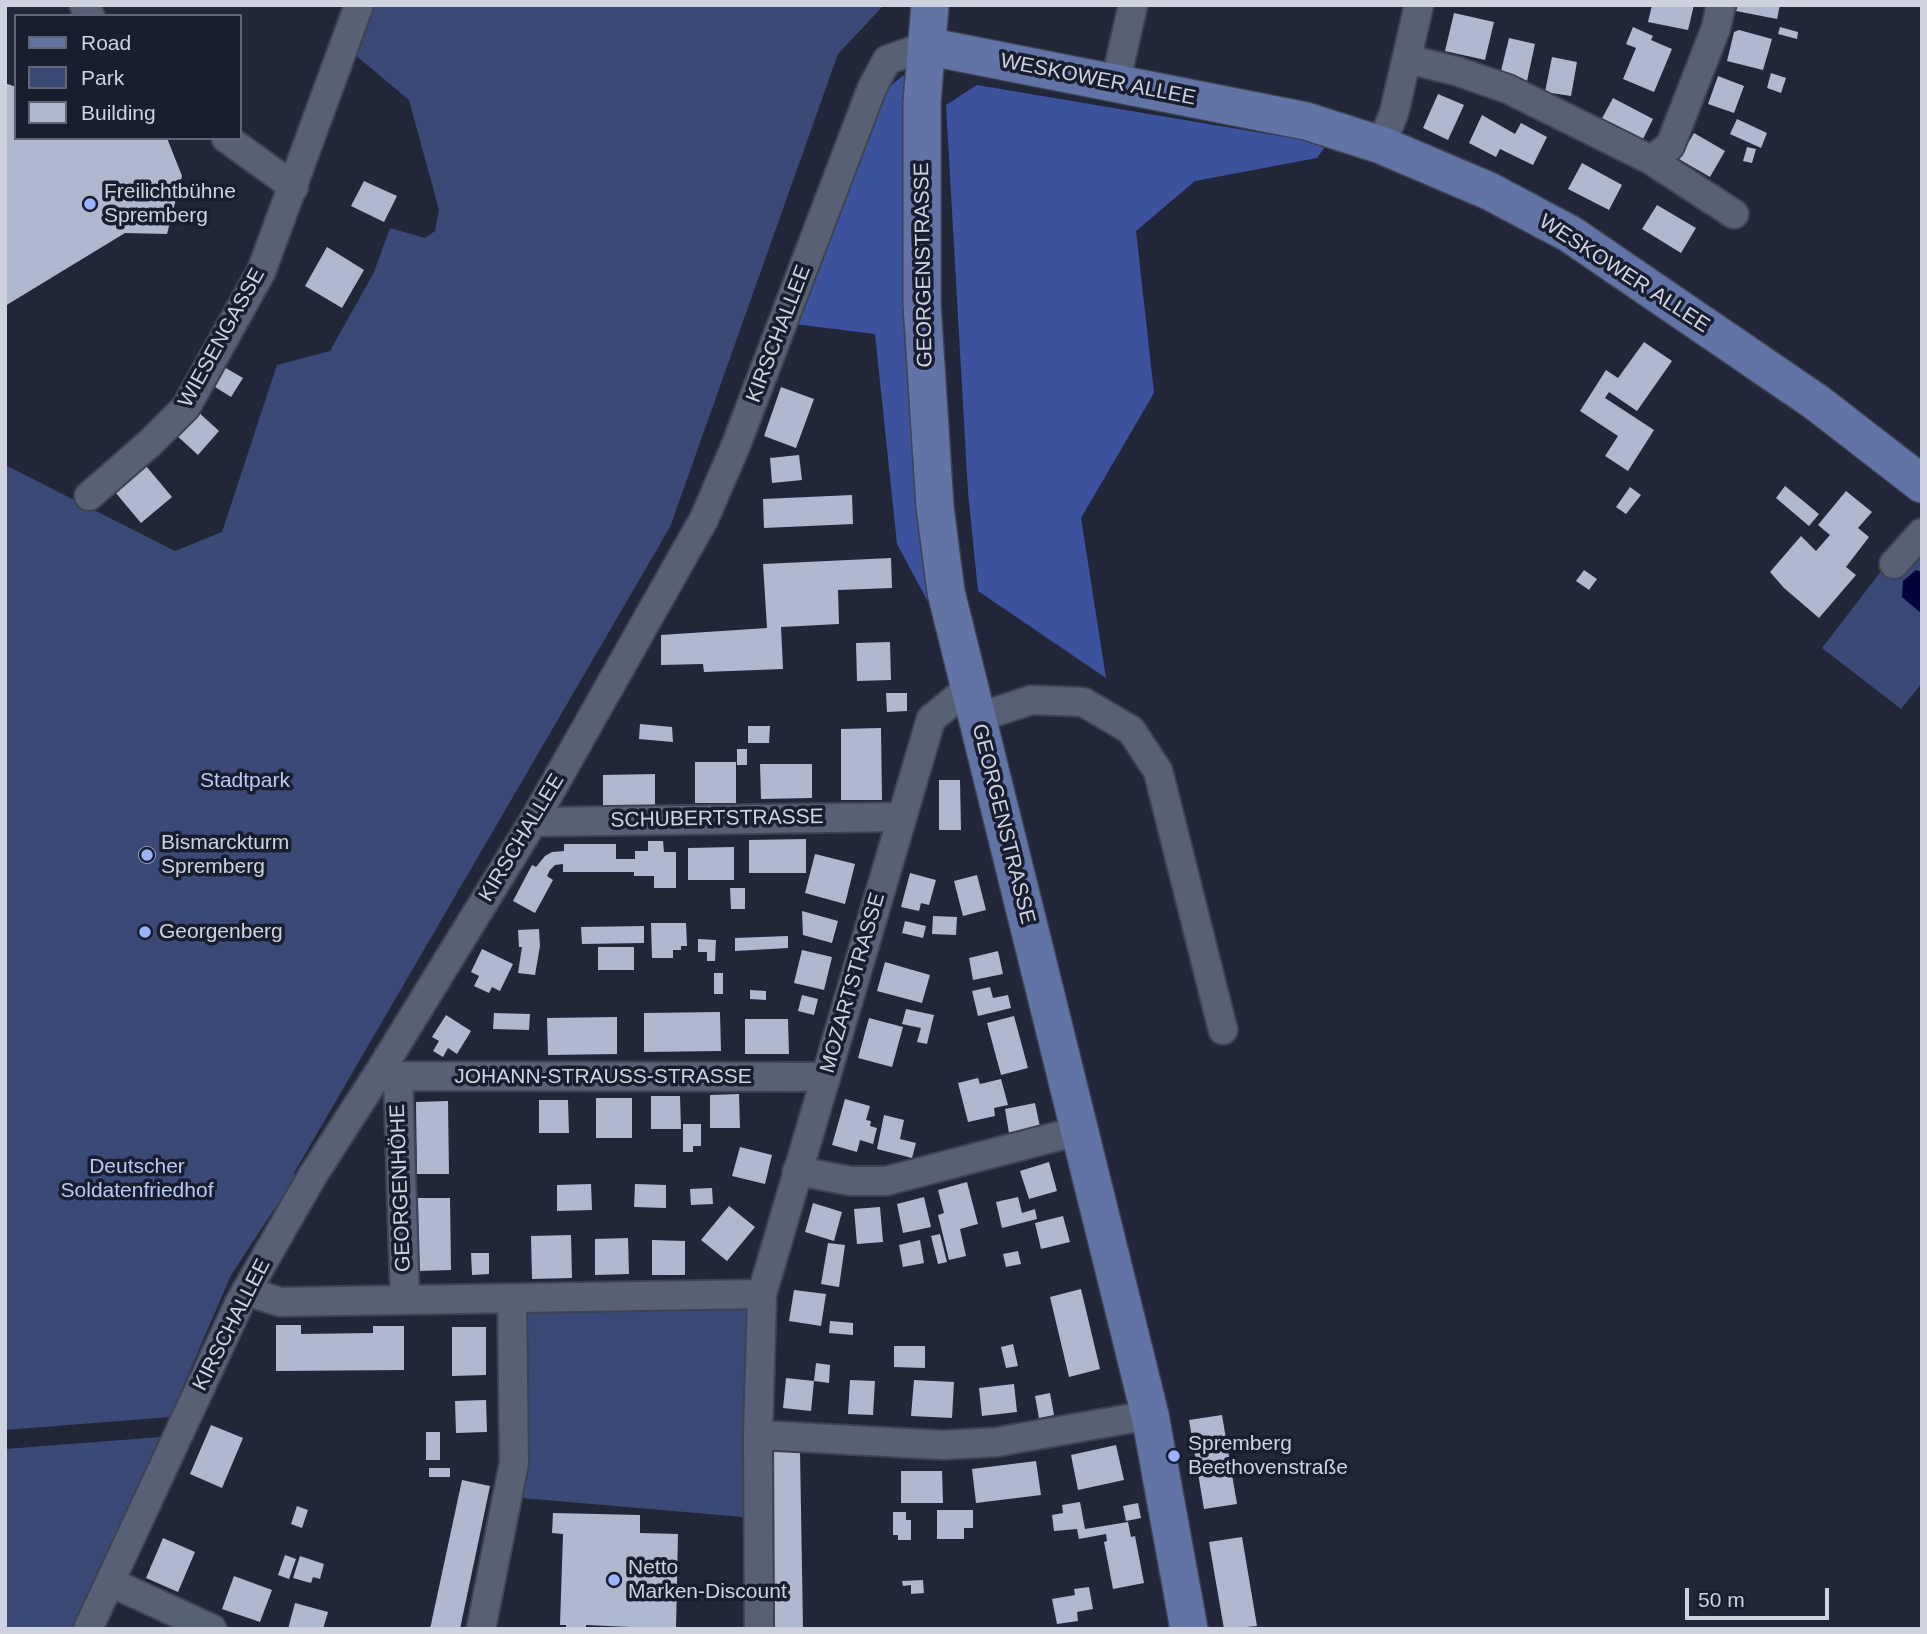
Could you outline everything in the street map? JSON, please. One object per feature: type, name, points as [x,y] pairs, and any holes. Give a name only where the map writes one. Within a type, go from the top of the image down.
[{"type":"main road","name":"GEORGENSTRASSE","points":[[930,5],[922,102],[922,304],[934,507],[946,592],[1150,1415],[1189,1629]]},
{"type":"main road","name":"WESKOWER ALLEE","points":[[926,46],[1306,121],[1381,145],[1489,191],[1570,234],[1816,402],[1922,484]]},
{"type":"street","name":"WIESENGASSE","points":[[89,496],[150,443],[186,407],[261,272],[359,5]]},
{"type":"street","points":[[1115,84],[1133,5]]},
{"type":"street","points":[[1381,145],[1394,113],[1419,5]]},
{"type":"street","points":[[1660,153],[1716,29],[1721,5]]},
{"type":"street","name":"KIRSCHALLEE","points":[[88,1629],[246,1291],[313,1175],[389,1073],[704,519],[723,477],[872,88],[887,60],[926,46]]},
{"type":"street","points":[[1407,59],[1456,71],[1508,89],[1660,153],[1734,214]]},
{"type":"street","points":[[229,140],[294,187]]},
{"type":"street","points":[[1894,564],[1921,535]]},
{"type":"street","points":[[973,703],[1031,700],[1083,702],[1131,730],[1158,771],[1223,1030]]},
{"type":"street","name":"MOZARTSTRASSE","points":[[759,1629],[758,1435],[762,1294],[931,719],[973,703]]},
{"type":"street","name":"SCHUBERTSTRASSE","points":[[533,822],[901,817]]},
{"type":"street","name":"JOHANN-STRAUSS-STRASSE","points":[[389,1073],[827,1077]]},
{"type":"street","name":"GEORGENHÖHE","points":[[389,1073],[405,1300]]},
{"type":"street","points":[[797,1171],[851,1181],[886,1181],[1078,1132]]},
{"type":"street","name":"GEORGENHÖHE","points":[[246,1291],[279,1302],[762,1294]]},
{"type":"street","points":[[481,1629],[514,1463],[512,1299]]},
{"type":"street","points":[[758,1435],[943,1445],[984,1443],[1150,1415]]},
{"type":"street","points":[[110,1582],[212,1629]]},
{"type":"green space","name":"Stadtpark","points":[[363,5],[884,5],[838,54],[670,527],[294,1173],[296,1176],[231,1275],[170,1417],[5,1430],[5,465],[175,551],[222,532],[277,365],[330,351],[374,272],[390,228],[425,238],[435,231],[439,210],[409,100],[347,48]]},
{"type":"green space","points":[[1922,518],[1922,683],[1901,709],[1822,648]]},
{"type":"green space","points":[[750,1303],[743,1517],[522,1498],[528,1464],[524,1305]]},
{"type":"green space","points":[[161,1437],[76,1629],[5,1629],[5,1449]]},
{"type":"shaded area","points":[[905,74],[941,626],[897,544],[875,334],[794,324],[883,92]]},
{"type":"shaded area","points":[[977,85],[1327,144],[1317,158],[1195,181],[1136,231],[1154,393],[1081,518],[1106,678],[978,591],[968,492],[946,105]]},
{"type":"shaded area","points":[[1916,570],[1922,572],[1922,614],[1902,597],[1903,581]]},
{"type":"building","points":[[1652,5],[1694,5],[1688,30],[1648,22]]},
{"type":"building","points":[[1738,5],[1780,5],[1777,19],[1736,11]]},
{"type":"building","points":[[1454,13],[1494,22],[1485,60],[1445,51]]},
{"type":"building","points":[[1633,27],[1653,36],[1651,40],[1672,49],[1654,92],[1623,79],[1636,48],[1626,44]]},
{"type":"building","points":[[1780,27],[1798,32],[1797,39],[1778,34]]},
{"type":"building","points":[[1739,30],[1772,39],[1763,70],[1727,61],[1734,32]]},
{"type":"building","points":[[1509,38],[1535,44],[1527,81],[1500,75]]},
{"type":"building","points":[[1552,57],[1577,62],[1571,96],[1545,92]]},
{"type":"building","points":[[1771,73],[1786,78],[1781,93],[1767,88]]},
{"type":"building","points":[[1718,76],[1744,86],[1734,113],[1708,104]]},
{"type":"building","name":"Freilichtbühne Spremberg","points":[[5,83],[14,86],[14,140],[168,140],[182,176],[167,234],[125,233],[5,306]]},
{"type":"building","points":[[1438,94],[1464,105],[1448,140],[1423,128]]},
{"type":"building","points":[[1613,98],[1653,119],[1640,145],[1599,124]]},
{"type":"building","points":[[1482,115],[1515,134],[1521,123],[1547,137],[1533,165],[1500,149],[1496,157],[1469,143]]},
{"type":"building","points":[[1737,119],[1767,133],[1761,148],[1730,134]]},
{"type":"building","points":[[1694,133],[1725,151],[1710,177],[1679,159]]},
{"type":"building","points":[[1747,147],[1756,149],[1752,163],[1743,161]]},
{"type":"building","points":[[1582,163],[1622,185],[1609,210],[1568,189]]},
{"type":"building","points":[[364,181],[397,196],[384,222],[351,206]]},
{"type":"building","points":[[1657,205],[1696,228],[1681,253],[1642,229]]},
{"type":"building","points":[[327,247],[364,270],[342,308],[305,286]]},
{"type":"building","points":[[1644,342],[1672,361],[1637,411],[1609,392],[1605,398],[1654,430],[1628,471],[1605,456],[1618,436],[1580,411],[1606,370],[1618,378]]},
{"type":"building","points":[[224,367],[243,378],[231,397],[212,385]]},
{"type":"building","points":[[781,387],[814,399],[796,448],[764,436]]},
{"type":"building","points":[[195,409],[219,431],[198,455],[174,433]]},
{"type":"building","points":[[799,455],[802,480],[772,483],[770,458]]},
{"type":"building","points":[[146,466],[172,497],[141,523],[115,492]]},
{"type":"building","points":[[1785,486],[1819,514],[1809,526],[1776,498]]},
{"type":"building","points":[[1630,487],[1641,495],[1626,514],[1616,507]]},
{"type":"building","points":[[1846,491],[1872,512],[1858,528],[1869,537],[1846,567],[1856,575],[1819,618],[1770,572],[1801,536],[1816,551],[1830,535],[1818,525]]},
{"type":"building","points":[[852,495],[853,524],[764,528],[763,499]]},
{"type":"building","points":[[891,558],[892,588],[838,590],[839,624],[781,627],[783,669],[704,672],[703,664],[661,665],[661,635],[767,628],[763,564]]},
{"type":"building","points":[[1584,570],[1597,579],[1589,590],[1576,581]]},
{"type":"building","points":[[890,642],[891,680],[857,681],[856,643]]},
{"type":"building","points":[[886,693],[907,693],[907,711],[887,712]]},
{"type":"building","points":[[640,724],[672,727],[673,742],[639,739]]},
{"type":"building","points":[[748,726],[770,726],[769,743],[748,743]]},
{"type":"building","points":[[881,728],[882,800],[841,800],[841,729]]},
{"type":"building","points":[[737,749],[747,749],[747,765],[737,765]]},
{"type":"building","points":[[695,762],[736,762],[736,803],[695,803]]},
{"type":"building","points":[[760,764],[812,764],[812,798],[761,799]]},
{"type":"building","points":[[655,774],[655,806],[603,807],[603,775]]},
{"type":"building","points":[[939,780],[960,780],[961,830],[939,830]]},
{"type":"building","points":[[806,839],[806,873],[749,873],[749,840]]},
{"type":"building","points":[[648,841],[663,841],[664,852],[676,852],[676,888],[654,888],[654,876],[634,876],[634,872],[563,872],[563,864],[555,865],[550,870],[547,876],[553,880],[535,913],[513,901],[532,865],[536,867],[552,852],[564,851],[564,844],[616,844],[616,859],[635,859],[635,851],[648,851]]},
{"type":"building","name":"Bismarckturm Spremberg","points":[[147,846],[153,849],[156,855],[153,861],[147,864],[141,861],[138,855],[141,849]]},
{"type":"building","points":[[734,847],[734,880],[688,880],[688,848]]},
{"type":"building","points":[[815,854],[855,864],[845,904],[805,893]]},
{"type":"building","points":[[910,873],[936,880],[929,905],[921,903],[919,911],[901,907]]},
{"type":"building","points":[[977,875],[986,910],[963,916],[954,881]]},
{"type":"building","points":[[730,888],[745,888],[745,909],[731,909]]},
{"type":"building","points":[[802,911],[838,921],[832,943],[803,935]]},
{"type":"building","points":[[933,916],[957,917],[956,935],[932,934]]},
{"type":"building","points":[[905,921],[926,926],[923,938],[902,933]]},
{"type":"building","points":[[651,923],[686,923],[687,946],[681,946],[681,950],[673,950],[673,958],[652,958]]},
{"type":"building","points":[[644,926],[644,943],[582,944],[581,927]]},
{"type":"building","points":[[539,929],[540,946],[535,975],[518,973],[522,947],[519,947],[518,930]]},
{"type":"building","points":[[788,936],[788,948],[735,951],[735,938]]},
{"type":"building","points":[[698,939],[716,940],[715,961],[707,961],[707,952],[698,952]]},
{"type":"building","points":[[598,947],[634,947],[634,970],[598,970]]},
{"type":"building","points":[[482,949],[513,964],[500,991],[492,987],[489,993],[474,986],[479,976],[471,972]]},
{"type":"building","points":[[802,950],[832,957],[824,990],[794,983]]},
{"type":"building","points":[[998,951],[1003,974],[973,980],[969,958]]},
{"type":"building","points":[[885,962],[930,975],[922,1003],[877,991]]},
{"type":"building","points":[[714,973],[723,973],[723,994],[714,994]]},
{"type":"building","points":[[990,987],[993,998],[1008,995],[1011,1008],[978,1016],[972,991]]},
{"type":"building","points":[[750,990],[766,991],[766,1000],[750,999]]},
{"type":"building","points":[[802,995],[818,999],[814,1015],[798,1011]]},
{"type":"building","points":[[906,1009],[934,1015],[927,1044],[917,1042],[921,1028],[902,1024]]},
{"type":"building","points":[[720,1012],[721,1051],[644,1052],[644,1013]]},
{"type":"building","points":[[494,1013],[530,1014],[529,1030],[493,1029]]},
{"type":"building","points":[[446,1015],[471,1031],[457,1054],[448,1048],[443,1057],[433,1051],[439,1041],[432,1037]]},
{"type":"building","points":[[1014,1016],[1028,1068],[1001,1075],[987,1023]]},
{"type":"building","points":[[617,1017],[617,1054],[548,1055],[547,1018]]},
{"type":"building","points":[[869,1018],[903,1027],[892,1067],[858,1058]]},
{"type":"building","points":[[745,1019],[788,1019],[789,1054],[745,1054]]},
{"type":"building","points":[[978,1078],[980,1084],[1001,1079],[1008,1105],[994,1108],[995,1116],[968,1122],[958,1083]]},
{"type":"building","points":[[739,1094],[740,1128],[710,1128],[710,1095]]},
{"type":"building","points":[[651,1096],[680,1096],[681,1129],[651,1129]]},
{"type":"building","points":[[596,1098],[632,1098],[632,1138],[596,1138]]},
{"type":"building","points":[[845,1099],[870,1106],[866,1120],[871,1121],[870,1126],[877,1128],[873,1144],[860,1140],[857,1152],[832,1145]]},
{"type":"building","points":[[539,1100],[568,1100],[569,1133],[539,1133]]},
{"type":"building","points":[[448,1101],[449,1174],[417,1174],[416,1102]]},
{"type":"building","points":[[1035,1103],[1040,1127],[1009,1133],[1005,1109]]},
{"type":"building","points":[[884,1115],[904,1120],[900,1139],[916,1143],[912,1158],[877,1149]]},
{"type":"building","points":[[683,1124],[701,1124],[701,1146],[693,1146],[693,1152],[683,1152]]},
{"type":"building","points":[[740,1147],[772,1155],[765,1184],[732,1176]]},
{"type":"building","points":[[1049,1162],[1057,1191],[1029,1199],[1020,1171]]},
{"type":"building","points":[[967,1182],[978,1224],[960,1229],[966,1256],[949,1260],[938,1215],[944,1213],[938,1190]]},
{"type":"building","points":[[591,1184],[592,1210],[557,1211],[557,1185]]},
{"type":"building","points":[[635,1184],[666,1185],[666,1208],[634,1207]]},
{"type":"building","points":[[712,1188],[713,1204],[691,1205],[690,1189]]},
{"type":"building","points":[[924,1197],[931,1227],[903,1233],[897,1204]]},
{"type":"building","points":[[1018,1197],[1022,1213],[1035,1209],[1037,1219],[1002,1228],[996,1202]]},
{"type":"building","points":[[418,1198],[450,1198],[451,1270],[419,1271]]},
{"type":"building","points":[[813,1203],[842,1212],[834,1241],[805,1232]]},
{"type":"building","points":[[729,1206],[755,1227],[727,1261],[701,1240]]},
{"type":"building","points":[[880,1207],[883,1242],[857,1244],[854,1209]]},
{"type":"building","points":[[1063,1216],[1070,1242],[1041,1249],[1035,1223]]},
{"type":"building","points":[[940,1234],[947,1262],[938,1264],[931,1236]]},
{"type":"building","points":[[571,1235],[572,1278],[532,1279],[531,1236]]},
{"type":"building","points":[[628,1238],[629,1274],[595,1275],[595,1239]]},
{"type":"building","points":[[652,1240],[685,1241],[685,1275],[652,1275]]},
{"type":"building","points":[[920,1240],[924,1263],[903,1267],[899,1245]]},
{"type":"building","points":[[828,1243],[845,1245],[839,1287],[821,1284]]},
{"type":"building","points":[[1018,1251],[1021,1264],[1006,1267],[1003,1254]]},
{"type":"building","points":[[471,1253],[489,1253],[489,1274],[472,1275]]},
{"type":"building","points":[[1081,1289],[1100,1369],[1069,1377],[1050,1297]]},
{"type":"building","points":[[794,1290],[826,1294],[821,1326],[789,1321]]},
{"type":"building","points":[[830,1321],[853,1323],[853,1335],[829,1333]]},
{"type":"building","points":[[276,1325],[301,1325],[301,1334],[373,1333],[373,1326],[404,1326],[404,1370],[276,1371]]},
{"type":"building","points":[[452,1327],[486,1327],[486,1375],[452,1376]]},
{"type":"building","points":[[1013,1344],[1018,1366],[1006,1368],[1001,1347]]},
{"type":"building","points":[[894,1346],[925,1346],[925,1368],[894,1367]]},
{"type":"building","points":[[816,1363],[830,1365],[829,1383],[814,1381]]},
{"type":"building","points":[[786,1378],[814,1381],[811,1411],[783,1408]]},
{"type":"building","points":[[850,1380],[875,1381],[873,1415],[848,1414]]},
{"type":"building","points":[[914,1380],[954,1382],[952,1418],[911,1416]]},
{"type":"building","points":[[1014,1384],[1017,1412],[982,1416],[979,1388]]},
{"type":"building","points":[[1050,1393],[1054,1415],[1039,1418],[1035,1396]]},
{"type":"building","points":[[486,1400],[487,1432],[456,1433],[455,1401]]},
{"type":"building","points":[[1222,1415],[1237,1504],[1204,1509],[1189,1420]]},
{"type":"building","points":[[211,1425],[243,1438],[222,1488],[190,1474]]},
{"type":"building","points":[[426,1432],[440,1432],[440,1460],[426,1460]]},
{"type":"building","points":[[1116,1445],[1124,1480],[1078,1490],[1071,1455]]},
{"type":"building","points":[[800,1450],[803,1629],[775,1629],[772,1451]]},
{"type":"building","points":[[1036,1461],[1041,1495],[976,1503],[972,1469]]},
{"type":"building","points":[[429,1468],[450,1468],[450,1477],[429,1477]]},
{"type":"building","points":[[901,1471],[942,1471],[943,1503],[901,1503]]},
{"type":"building","points":[[462,1480],[490,1486],[460,1629],[430,1629]]},
{"type":"building","points":[[1080,1502],[1085,1529],[1128,1522],[1131,1537],[1135,1536],[1144,1583],[1113,1589],[1104,1542],[1107,1541],[1106,1534],[1079,1539],[1077,1529],[1054,1531],[1052,1515],[1063,1513],[1062,1505]]},
{"type":"building","points":[[1138,1503],[1141,1518],[1126,1521],[1123,1506]]},
{"type":"building","points":[[297,1506],[308,1510],[302,1528],[291,1524]]},
{"type":"building","points":[[937,1510],[973,1510],[973,1528],[964,1528],[964,1539],[937,1539]]},
{"type":"building","points":[[893,1512],[906,1512],[906,1520],[911,1520],[911,1540],[898,1540],[898,1535],[893,1535]]},
{"type":"building","points":[[553,1513],[640,1515],[640,1533],[678,1534],[676,1629],[586,1625],[586,1629],[566,1629],[566,1625],[560,1625],[563,1534],[552,1533]]},
{"type":"building","points":[[1242,1537],[1257,1626],[1224,1629],[1209,1542]]},
{"type":"building","points":[[163,1538],[195,1552],[178,1592],[146,1578]]},
{"type":"building","points":[[285,1555],[296,1559],[289,1579],[278,1575]]},
{"type":"building","points":[[300,1556],[324,1564],[320,1579],[313,1577],[311,1583],[293,1578]]},
{"type":"building","points":[[234,1576],[272,1590],[260,1622],[222,1609]]},
{"type":"building","points":[[923,1580],[924,1593],[911,1594],[911,1585],[903,1586],[902,1581]]},
{"type":"building","points":[[1089,1587],[1093,1609],[1077,1612],[1078,1621],[1057,1624],[1052,1599],[1075,1595],[1074,1589]]},
{"type":"building","points":[[295,1603],[328,1612],[323,1629],[288,1629]]},
{"type":"place","name":"Freilichtbühne Spremberg","points":[[90,204]]},
{"type":"place","name":"Bismarckturm Spremberg","points":[[147,855]]},
{"type":"place","name":"Georgenberg","points":[[145,932]]},
{"type":"place","name":"Spremberg Beethovenstraße","points":[[1174,1456]]},
{"type":"place","name":"Netto Marken-Discount","points":[[614,1580]]},
{"type":"park label","name":"Deutscher Soldatenfriedhof","points":[[137,1179]]}]
